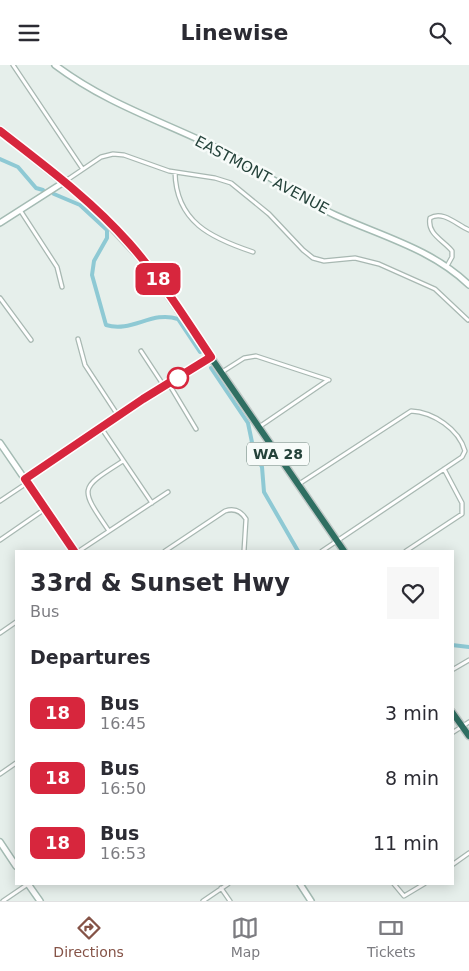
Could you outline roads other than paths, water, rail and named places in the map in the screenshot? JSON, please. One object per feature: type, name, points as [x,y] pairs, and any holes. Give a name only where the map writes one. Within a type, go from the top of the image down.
[{"type":"highway","name":"WA 28","points":[[0,131],[64,182],[113,226],[142,259],[343,550]]},
{"type":"highway","points":[[454,715],[469,736]]},
{"type":"main road","name":"EASTMONT AVENUE","points":[[55,65],[109,100],[225,152],[320,207],[422,252],[447,267],[469,285]]},
{"type":"main road","points":[[0,223],[64,182]]},
{"type":"main road","points":[[0,443],[73,550]]},
{"type":"main road","points":[[0,842],[15,864]]},
{"type":"main road","points":[[29,885],[40,901]]},
{"type":"main road","points":[[301,885],[311,901]]},
{"type":"street","points":[[13,65],[82,169]]},
{"type":"street","points":[[64,182],[101,157],[113,154],[124,155],[176,172],[216,178],[231,183],[269,214],[302,250],[313,258],[324,261],[355,258],[379,264],[435,289],[468,320]]},
{"type":"street","points":[[176,172],[178,195],[192,220],[212,235],[254,252]]},
{"type":"street","points":[[20,210],[57,267],[62,287]]},
{"type":"street","points":[[447,267],[452,257],[452,251],[431,231],[429,225],[430,218],[442,215],[469,230]]},
{"type":"street","points":[[0,298],[31,340]]},
{"type":"street","points":[[78,339],[85,365],[119,417]]},
{"type":"street","points":[[141,351],[164,386]]},
{"type":"street","points":[[221,372],[244,358],[256,356],[329,380],[259,427]]},
{"type":"street","points":[[0,501],[164,386],[211,357]]},
{"type":"street","points":[[169,384],[196,429]]},
{"type":"street","points":[[299,484],[411,411],[420,412],[448,425],[467,450],[462,457],[324,550]]},
{"type":"street","points":[[102,429],[152,503]]},
{"type":"street","points":[[109,531],[86,494],[88,487],[94,479],[123,461]]},
{"type":"street","points":[[408,550],[462,514],[462,503],[444,469]]},
{"type":"street","points":[[80,550],[168,492]]},
{"type":"street","points":[[0,540],[45,509]]},
{"type":"street","points":[[166,550],[225,511],[233,509],[242,513],[246,519],[244,550]]},
{"type":"street","points":[[0,633],[15,623]]},
{"type":"street","points":[[454,669],[469,660]]},
{"type":"street","points":[[454,732],[469,722]]},
{"type":"street","points":[[0,774],[15,764]]},
{"type":"street","points":[[454,864],[469,853]]},
{"type":"street","points":[[3,901],[27,885]]},
{"type":"street","points":[[203,901],[227,885]]},
{"type":"street","points":[[395,885],[403,896],[422,885]]},
{"type":"street","points":[[222,889],[230,901]]},
{"type":"waterway","points":[[0,159],[18,167],[36,188],[43,190]]},
{"type":"waterway","points":[[54,194],[80,205],[107,230],[107,238],[94,261],[92,275],[106,325],[115,327],[125,326],[159,317],[178,319],[200,352]]},
{"type":"waterway","points":[[211,368],[248,423],[254,452],[262,467],[264,492],[297,550]]},
{"type":"waterway","points":[[454,645],[469,647]]}]
